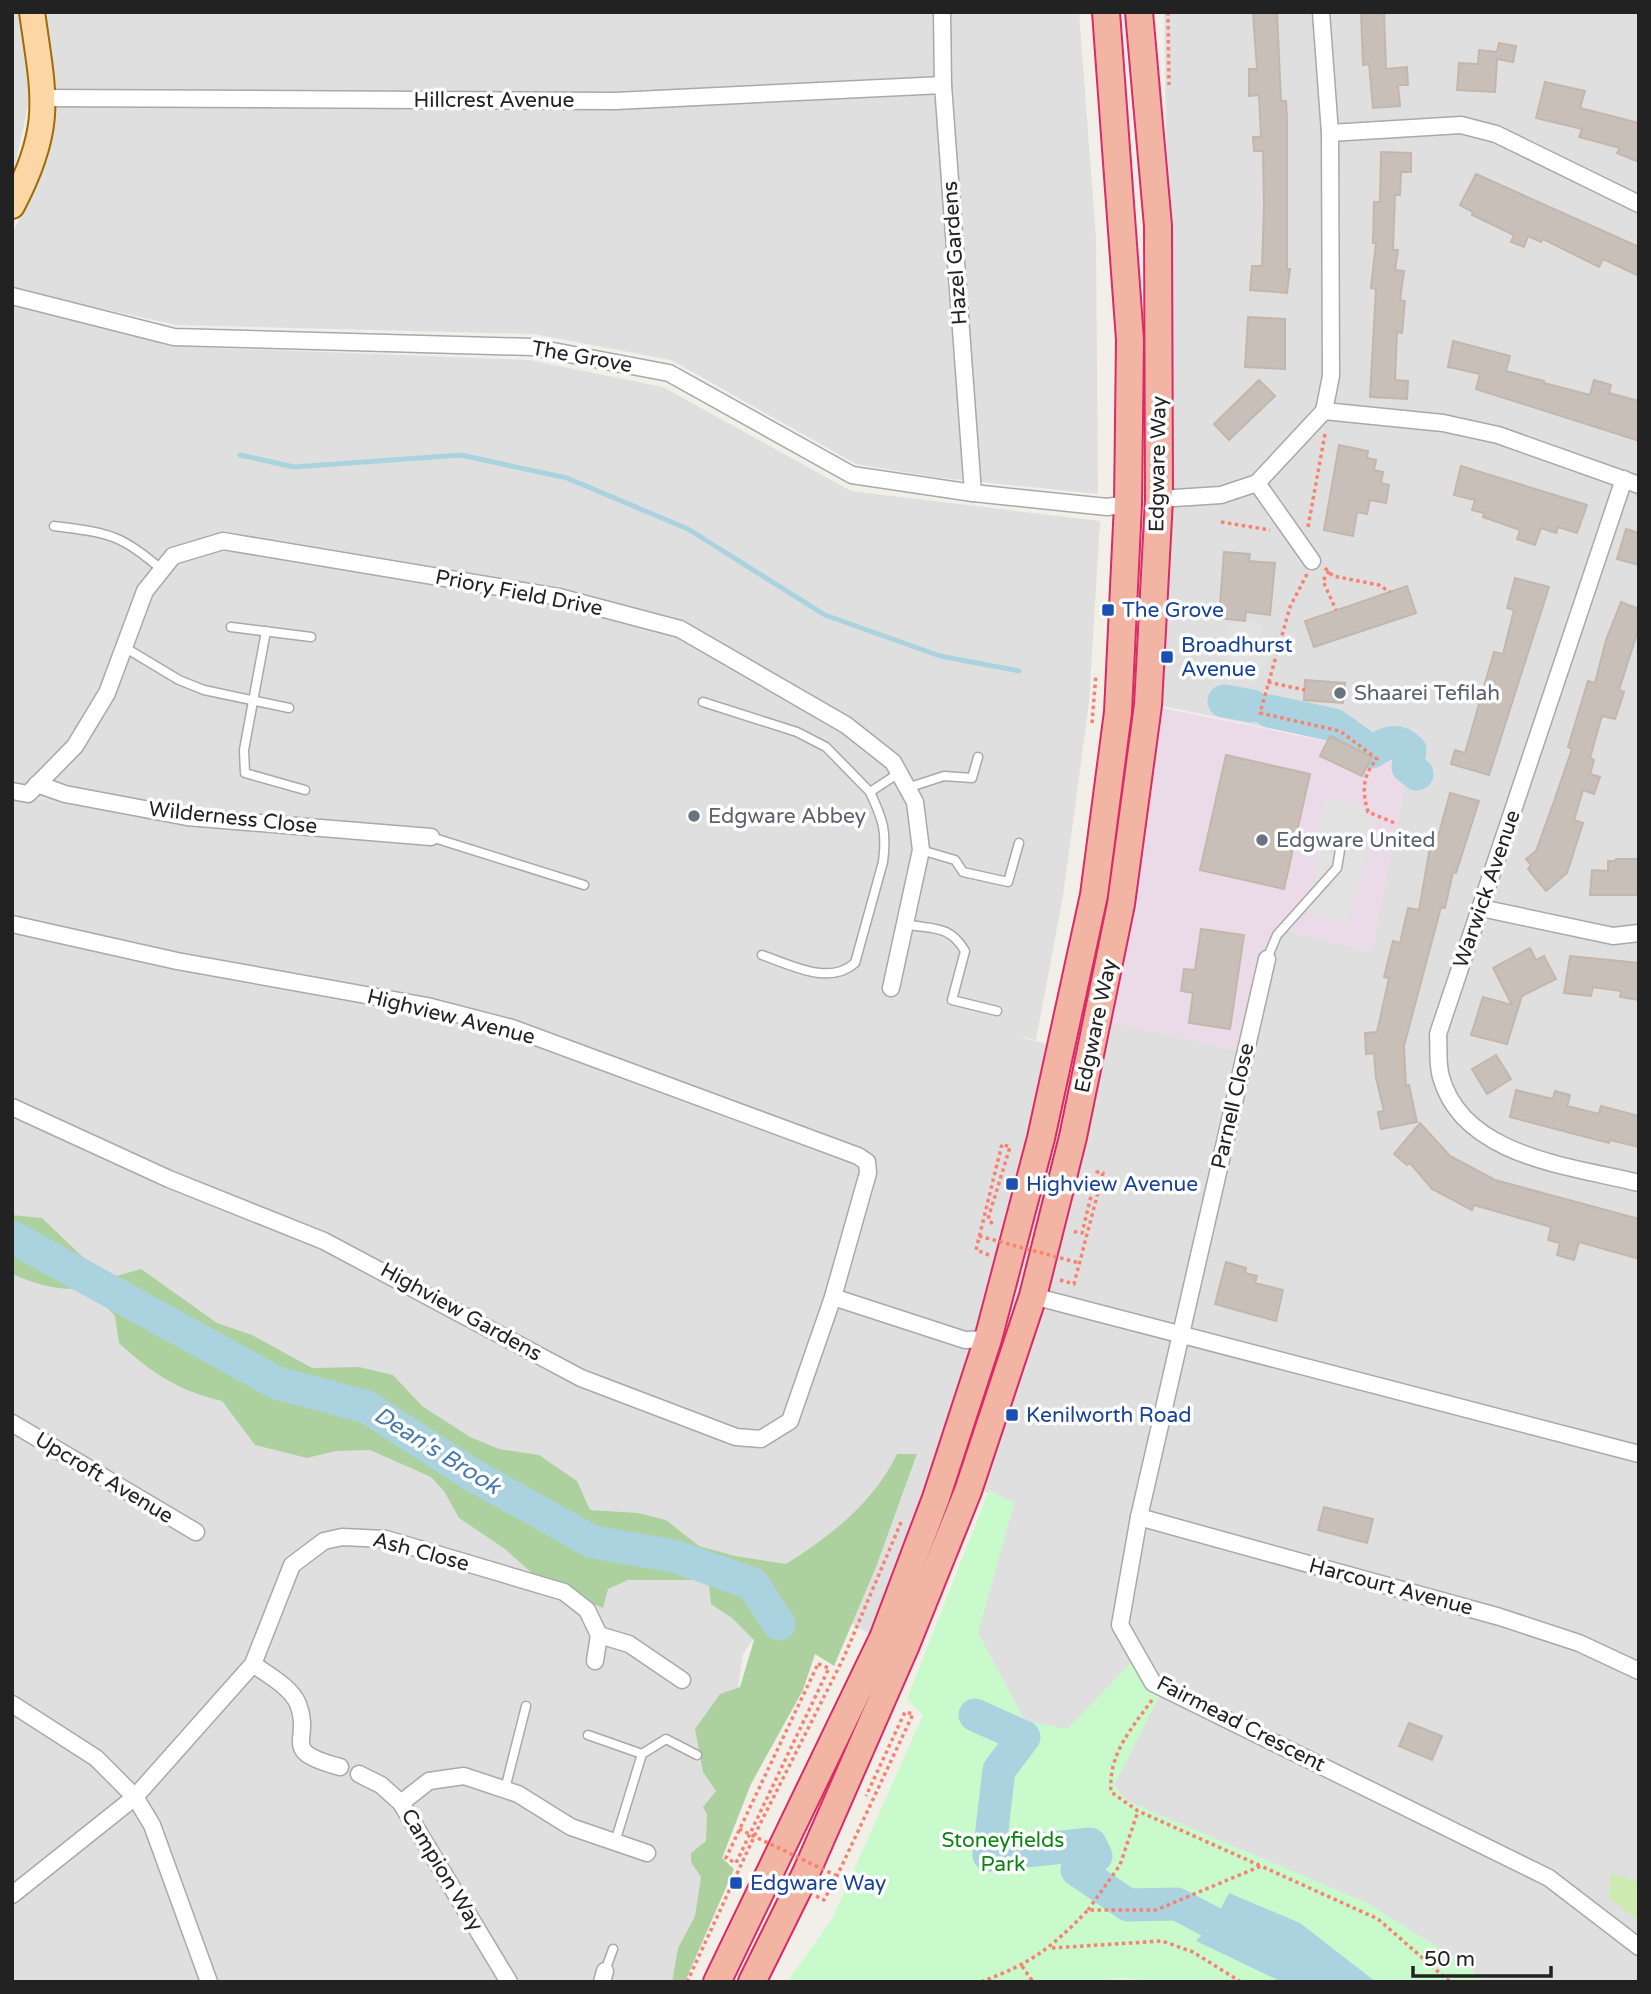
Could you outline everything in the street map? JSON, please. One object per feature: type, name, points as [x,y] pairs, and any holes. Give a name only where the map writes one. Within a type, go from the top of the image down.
[{"type":"highway","name":"Edgware Way","points":[[717,1982],[883,1638],[936,1498],[988,1339],[1041,1138],[1094,895],[1118,712],[1128,505],[1130,340],[1106,12]]},
{"type":"highway","name":"Edgware Way","points":[[752,1982],[806,1873],[906,1646],[968,1491],[1033,1296],[1073,1137],[1121,904],[1148,705],[1159,499],[1158,226],[1139,12]]},
{"type":"main road","points":[[12,206],[39,147],[44,121],[44,98],[32,12]]},
{"type":"street","name":"Hazel Gardens","points":[[942,12],[943,85],[973,493]]},
{"type":"street","points":[[1159,499],[1221,495],[1257,483],[1324,411],[1331,376],[1330,132],[1321,12]]},
{"type":"street","name":"Hillcrest Avenue","points":[[44,98],[615,101],[943,85]]},
{"type":"street","points":[[1330,132],[1461,125],[1496,134],[1639,204]]},
{"type":"street","name":"The Grove","points":[[12,296],[174,337],[532,347],[669,373],[852,475],[973,493],[1107,507],[1128,505]]},
{"type":"street","points":[[1324,411],[1443,423],[1498,435],[1631,482]]},
{"type":"street","name":"Warwick Avenue","points":[[1631,482],[1438,1034],[1441,1077],[1463,1118],[1497,1143],[1539,1158],[1639,1183]]},
{"type":"street","points":[[1257,483],[1308,555]]},
{"type":"street","name":"Priory Field Drive","points":[[12,791],[27,794],[75,746],[107,693],[145,591],[173,556],[223,541],[559,597],[680,629],[846,725],[893,762],[915,802],[921,850],[891,988]]},
{"type":"street","name":"Wilderness Close","points":[[37,784],[65,794],[187,817],[431,837]]},
{"type":"street","points":[[1481,908],[1613,936],[1639,933]]},
{"type":"street","name":"Highview Avenue","points":[[12,924],[177,961],[427,1006],[512,1028],[858,1156],[867,1162],[868,1173],[833,1297]]},
{"type":"street","name":"Parnell Close","points":[[1180,1335],[1267,959]]},
{"type":"street","name":"Highview Gardens","points":[[12,1107],[169,1179],[324,1241],[581,1378],[736,1437],[761,1439],[790,1421],[833,1297]]},
{"type":"street","points":[[1033,1296],[1639,1454]]},
{"type":"street","points":[[833,1297],[965,1340],[988,1339]]},
{"type":"street","name":"Fairmead Crescent","points":[[1180,1335],[1139,1517],[1120,1625],[1153,1683],[1549,1878],[1639,1947]]},
{"type":"street","name":"Upcroft Avenue","points":[[12,1423],[196,1532]]},
{"type":"street","name":"Harcourt Avenue","points":[[1139,1517],[1500,1617],[1579,1643],[1639,1671]]},
{"type":"street","name":"Ash Close","points":[[12,1895],[135,1797],[253,1664],[292,1565],[324,1541],[342,1537],[386,1539],[564,1592],[587,1610],[599,1635]]},
{"type":"street","points":[[595,1661],[599,1635],[629,1644],[682,1680]]},
{"type":"street","points":[[253,1664],[286,1688],[297,1702],[301,1716],[299,1739],[305,1752],[318,1761],[340,1767]]},
{"type":"street","points":[[12,1704],[96,1758],[135,1797],[152,1825],[209,1982]]},
{"type":"street","name":"Campion Way","points":[[359,1774],[381,1786],[401,1803],[509,1982]]},
{"type":"street","points":[[401,1803],[429,1781],[464,1776],[518,1794],[570,1827],[647,1853]]},
{"type":"lane","points":[[54,526],[111,533],[141,551],[162,570]]},
{"type":"lane","points":[[231,626],[311,637]]},
{"type":"lane","points":[[266,631],[251,700],[244,750],[245,773],[305,790]]},
{"type":"lane","points":[[124,647],[179,680],[204,690],[289,708]]},
{"type":"lane","points":[[703,702],[797,732],[826,747],[870,792],[886,825],[885,845],[865,935],[855,963],[832,975],[762,955]]},
{"type":"lane","points":[[907,788],[944,776],[972,778],[978,757]]},
{"type":"lane","points":[[870,792],[899,773]]},
{"type":"lane","points":[[431,837],[584,886]]},
{"type":"lane","points":[[921,850],[955,860],[963,872],[1008,882],[1019,843]]},
{"type":"lane","points":[[1267,959],[1277,935],[1336,868],[1340,850]]},
{"type":"lane","points":[[905,924],[945,929],[957,937],[965,951],[952,1000],[997,1011]]},
{"type":"lane","points":[[505,1789],[526,1706]]},
{"type":"lane","points":[[588,1735],[642,1754]]},
{"type":"lane","points":[[615,1842],[642,1754],[666,1739],[697,1755]]},
{"type":"lane","points":[[604,1976],[613,1949]]},
{"type":"path","points":[[1324,411],[1325,437],[1308,555],[1290,607],[1260,713],[1340,731],[1377,760],[1368,769],[1363,786],[1367,812],[1397,824]]},
{"type":"path","points":[[1221,522],[1278,531],[1285,521]]},
{"type":"path","points":[[1308,555],[1333,576],[1379,585],[1390,592]]},
{"type":"path","points":[[1330,571],[1323,581],[1336,610]]},
{"type":"path","points":[[1092,727],[1096,672]]},
{"type":"path","points":[[1268,682],[1305,690]]},
{"type":"path","points":[[991,1256],[976,1250],[1002,1144],[1010,1147],[988,1219],[997,1227]]},
{"type":"path","points":[[1062,1281],[1074,1284],[1103,1173],[1097,1172],[1082,1233],[1069,1230]]},
{"type":"path","points":[[999,1208],[1002,1196]]},
{"type":"path","points":[[987,1268],[998,1218]]},
{"type":"path","points":[[979,1236],[1080,1263]]},
{"type":"path","points":[[687,1982],[757,1825],[784,1762],[829,1668],[818,1664],[739,1829],[726,1858],[736,1863],[757,1825],[845,1657],[902,1519]]},
{"type":"path","points":[[1160,1687],[1121,1744],[1110,1773],[1111,1793],[1138,1811],[1378,1919],[1450,1982]]},
{"type":"path","points":[[824,1900],[913,1714],[905,1712],[866,1797]]},
{"type":"path","points":[[981,1982],[1022,1966],[1050,1948],[1088,1910],[1120,1866],[1138,1811]]},
{"type":"path","points":[[739,1829],[837,1876]]},
{"type":"path","points":[[1088,1910],[1156,1910],[1261,1866]]},
{"type":"path","points":[[1050,1948],[1162,1941],[1193,1952],[1241,1982]]},
{"type":"path","points":[[1022,1966],[1033,1982]]},
{"type":"shaded area","points":[[12,12],[21,12],[30,96],[12,180]]},
{"type":"shaded area","points":[[45,12],[1079,12],[1096,238],[1098,494],[933,477],[856,464],[671,360],[534,334],[177,325],[12,289],[12,234],[47,161],[55,122],[55,85]]},
{"type":"shaded area","points":[[1164,12],[1639,12],[1639,1982],[1484,1982],[1467,1965],[1367,1904],[1127,1801],[1025,1721],[977,1632],[1014,1504],[971,1486],[902,1655],[817,1601],[771,1615],[743,1654],[730,1739],[727,1845],[692,1964],[683,1982],[12,1982],[12,793],[74,806],[12,792],[12,298],[38,302],[169,346],[529,360],[663,387],[851,491],[1100,521],[1089,703],[1063,896],[1036,1040],[1012,1035],[1089,1055],[1096,1019],[1275,927],[1371,952],[1410,758],[1158,705],[1168,236]]},
{"type":"shaded area","points":[[1249,621],[1263,625],[1254,656],[1267,660],[1255,685],[1233,670],[1224,642],[1230,627]]},
{"type":"shaded area","points":[[1148,705],[1410,758],[1372,952],[1275,927],[1246,1053],[1096,1019]]},
{"type":"shaded area","points":[[1327,796],[1365,807],[1365,816],[1376,819],[1349,924],[1296,908],[1316,880],[1318,831]]},
{"type":"green space","points":[[12,1215],[42,1218],[91,1265],[80,1289],[45,1286],[12,1274]]},
{"type":"green space","points":[[141,1269],[217,1323],[252,1335],[312,1368],[359,1367],[393,1375],[422,1406],[470,1437],[499,1449],[539,1455],[577,1481],[590,1510],[638,1513],[666,1520],[699,1546],[735,1556],[786,1564],[850,1517],[876,1488],[897,1454],[917,1454],[876,1567],[834,1666],[815,1654],[803,1690],[751,1784],[722,1858],[734,1869],[685,1982],[672,1982],[678,1948],[695,1916],[701,1877],[691,1862],[691,1853],[706,1841],[707,1814],[703,1807],[716,1791],[703,1772],[695,1729],[720,1694],[740,1687],[754,1640],[732,1618],[711,1604],[709,1586],[700,1580],[628,1580],[608,1589],[603,1608],[541,1581],[505,1549],[459,1518],[444,1491],[431,1477],[370,1450],[336,1451],[307,1458],[255,1445],[222,1401],[192,1392],[166,1380],[119,1343],[115,1316],[101,1301],[113,1277]]},
{"type":"green space","name":"Stoneyfields Park","points":[[989,1490],[1014,1503],[978,1633],[1025,1721],[1067,1729],[1138,1656],[1163,1689],[1114,1785],[1127,1801],[1367,1903],[1469,1967],[1484,1982],[1170,1982],[1120,1978],[1098,1982],[787,1982],[832,1919],[923,1715],[907,1699]]},
{"type":"green space","points":[[1611,1874],[1639,1882],[1639,1921],[1609,1898]]},
{"type":"water","points":[[1229,1893],[1300,1923],[1376,1982],[1282,1982],[1196,1941],[1213,1923]]},
{"type":"building","points":[[1253,12],[1277,12],[1281,101],[1286,101],[1287,119],[1287,269],[1290,269],[1287,293],[1250,290],[1252,266],[1262,266],[1264,207],[1263,151],[1254,151],[1253,137],[1261,137],[1259,95],[1249,96],[1249,69],[1257,69]]},
{"type":"building","points":[[1361,12],[1384,12],[1386,69],[1407,67],[1408,85],[1398,85],[1400,106],[1373,108],[1369,64],[1363,65]]},
{"type":"building","points":[[1499,43],[1516,46],[1513,62],[1497,59],[1495,92],[1457,90],[1459,63],[1478,64],[1479,50],[1497,52]]},
{"type":"building","points":[[1545,82],[1585,91],[1580,108],[1639,123],[1639,162],[1617,153],[1620,148],[1579,137],[1582,129],[1536,118]]},
{"type":"building","points":[[1381,152],[1411,153],[1411,172],[1401,172],[1400,195],[1395,195],[1393,250],[1398,250],[1395,270],[1404,271],[1400,300],[1405,301],[1402,333],[1397,332],[1395,380],[1408,381],[1407,399],[1370,397],[1376,289],[1371,288],[1376,243],[1373,243],[1374,202],[1380,202]]},
{"type":"building","points":[[1476,174],[1639,247],[1639,276],[1603,259],[1599,267],[1543,239],[1541,242],[1528,236],[1524,247],[1511,242],[1514,235],[1472,215],[1473,212],[1460,205]]},
{"type":"building","points":[[1248,317],[1285,319],[1285,369],[1245,367]]},
{"type":"building","points":[[1453,341],[1510,356],[1506,371],[1544,383],[1590,395],[1594,380],[1611,385],[1609,393],[1639,401],[1639,441],[1476,389],[1480,374],[1448,367]]},
{"type":"building","points":[[1259,380],[1275,396],[1229,440],[1214,424]]},
{"type":"building","points":[[1339,445],[1368,451],[1367,458],[1376,460],[1374,470],[1383,472],[1381,483],[1389,485],[1386,503],[1370,500],[1367,514],[1357,512],[1353,536],[1324,530]]},
{"type":"building","points":[[1461,466],[1587,505],[1577,533],[1558,527],[1556,533],[1541,528],[1535,545],[1517,539],[1520,530],[1483,517],[1484,513],[1472,510],[1475,500],[1454,495]]},
{"type":"building","points":[[1626,529],[1639,533],[1639,565],[1617,559]]},
{"type":"building","points":[[1224,552],[1250,554],[1249,561],[1275,563],[1270,615],[1246,612],[1245,621],[1219,618]]},
{"type":"building","points":[[1515,578],[1549,587],[1489,775],[1451,764],[1455,750],[1465,753],[1494,652],[1503,654],[1514,610],[1507,608]]},
{"type":"building","points":[[1407,586],[1416,613],[1314,647],[1305,621]]},
{"type":"building","points":[[1621,602],[1639,609],[1639,627],[1619,690],[1624,692],[1615,719],[1603,716],[1601,719],[1590,758],[1594,760],[1590,774],[1600,777],[1594,794],[1583,790],[1574,820],[1583,823],[1567,873],[1546,891],[1528,869],[1531,865],[1526,859],[1536,851],[1572,749],[1568,747],[1588,681],[1595,683],[1606,640]]},
{"type":"building","points":[[1305,680],[1345,683],[1343,703],[1304,700]]},
{"type":"building","points":[[1330,736],[1372,757],[1362,776],[1320,756]]},
{"type":"building","points":[[1226,755],[1310,774],[1284,889],[1200,870]]},
{"type":"building","points":[[1450,793],[1479,801],[1456,873],[1453,872],[1445,908],[1441,907],[1404,1046],[1406,1086],[1409,1085],[1417,1122],[1381,1129],[1378,1112],[1384,1111],[1376,1078],[1374,1053],[1366,1054],[1365,1033],[1377,1032],[1389,978],[1384,977],[1393,941],[1400,943],[1408,908],[1419,910],[1430,847],[1435,848]]},
{"type":"building","points":[[1639,859],[1639,895],[1590,895],[1592,870],[1608,871],[1608,861]]},
{"type":"building","points":[[1201,929],[1244,935],[1230,1029],[1189,1023],[1193,993],[1181,991],[1184,969],[1195,970]]},
{"type":"building","points":[[1530,948],[1536,960],[1544,956],[1556,979],[1522,996],[1507,1044],[1471,1035],[1483,997],[1512,1005],[1493,968]]},
{"type":"building","points":[[1570,956],[1639,963],[1639,1000],[1620,997],[1621,991],[1593,987],[1591,996],[1564,993]]},
{"type":"building","points":[[1496,1055],[1511,1079],[1487,1094],[1472,1069]]},
{"type":"building","points":[[1516,1090],[1553,1099],[1555,1091],[1570,1095],[1567,1106],[1599,1114],[1601,1106],[1639,1116],[1639,1147],[1610,1140],[1609,1143],[1510,1117]]},
{"type":"building","points":[[1420,1123],[1450,1156],[1495,1180],[1639,1219],[1639,1259],[1579,1242],[1574,1260],[1557,1255],[1560,1243],[1548,1240],[1551,1227],[1474,1205],[1472,1210],[1432,1189],[1410,1163],[1407,1165],[1394,1154]]},
{"type":"building","points":[[1226,1262],[1246,1268],[1245,1273],[1257,1276],[1255,1283],[1283,1290],[1276,1321],[1215,1304]]},
{"type":"building","points":[[1324,1507],[1373,1519],[1367,1543],[1318,1530]]},
{"type":"building","points":[[1409,1723],[1442,1736],[1432,1760],[1399,1746]]},
{"type":"waterway","points":[[240,455],[294,467],[461,455],[567,478],[688,529],[825,615],[940,656],[1019,671]]},
{"type":"waterway","points":[[1224,701],[1252,706]]},
{"type":"waterway","points":[[1269,711],[1334,725],[1372,752],[1386,744],[1405,746],[1410,750],[1408,767],[1417,774]]},
{"type":"waterway","name":"Dean's Brook","points":[[12,1237],[277,1383],[367,1407],[469,1473],[593,1542],[674,1556],[753,1584],[779,1624]]},
{"type":"waterway","name":"Dean's Brook","points":[[975,1715],[1024,1737],[999,1770],[989,1855],[1090,1844],[1096,1856],[1077,1870],[1128,1905],[1177,1904],[1213,1923]]},
{"type":"place","name":"The Grove","points":[[1108,610]]},
{"type":"place","name":"Broadhurst Avenue","points":[[1167,657]]},
{"type":"place","name":"Shaarei Tefilah","points":[[1340,693]]},
{"type":"place","name":"Edgware Abbey","points":[[694,816]]},
{"type":"place","name":"Edgware United","points":[[1262,840]]},
{"type":"place","name":"Highview Avenue","points":[[1012,1184]]},
{"type":"place","name":"Kenilworth Road","points":[[1012,1415]]},
{"type":"place","name":"Edgware Way","points":[[736,1883]]}]
